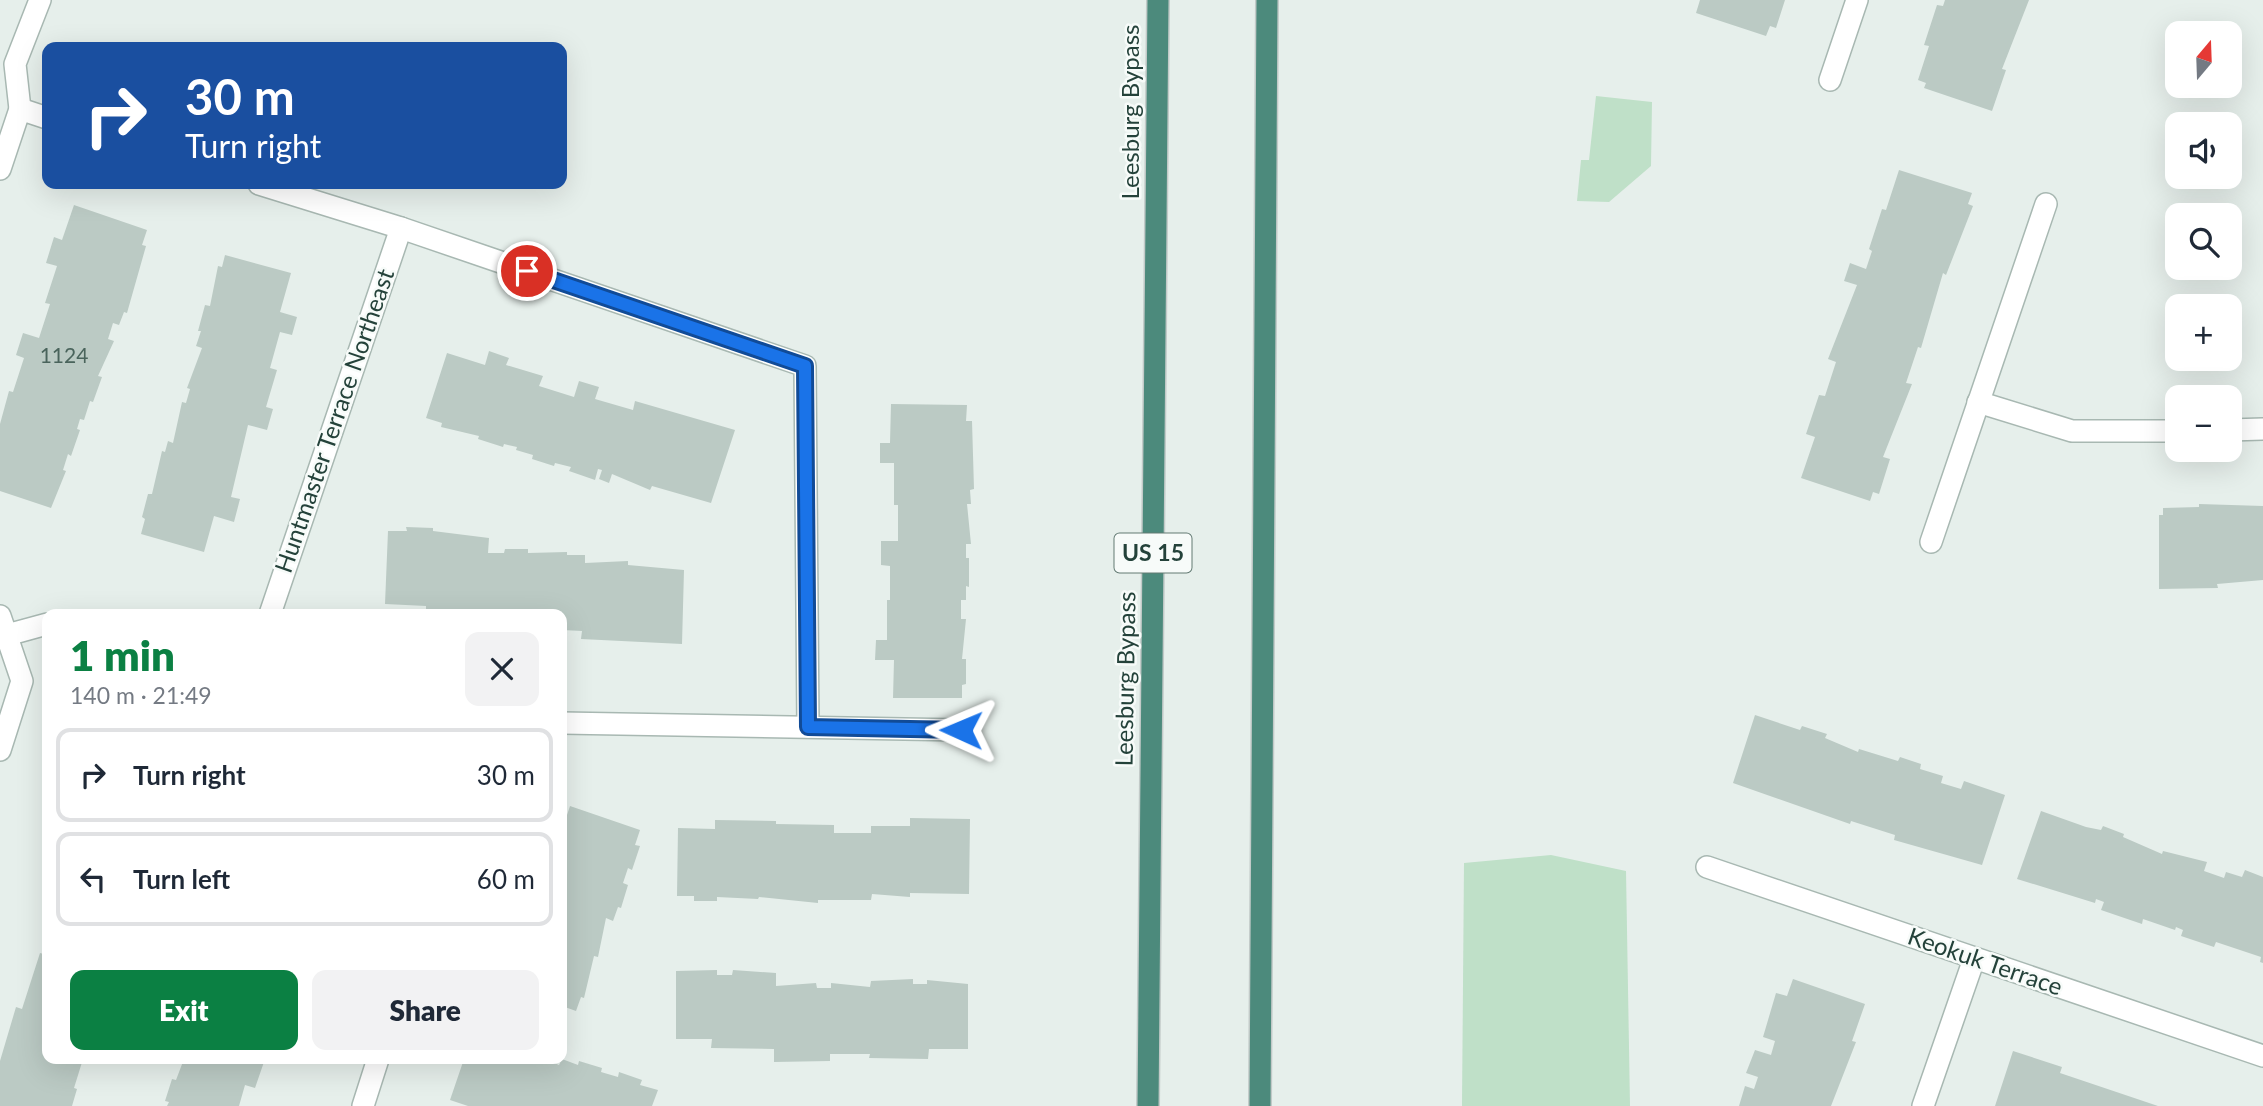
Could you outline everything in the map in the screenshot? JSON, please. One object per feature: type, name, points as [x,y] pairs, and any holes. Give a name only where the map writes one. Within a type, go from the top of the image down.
[{"type":"highway","name":"Leesburg Bypass","points":[[1148,1106],[1158,0]]},
{"type":"highway","points":[[1260,1106],[1267,0]]},
{"type":"street","points":[[0,169],[20,109],[15,64],[40,0]]},
{"type":"street","points":[[1830,80],[1857,0]]},
{"type":"street","points":[[20,109],[42,116]]},
{"type":"street","points":[[275,189],[401,228],[805,366],[808,727]]},
{"type":"street","points":[[1931,542],[2046,204]]},
{"type":"street","name":"Huntmaster Terrace Northeast","points":[[272,609],[401,228]]},
{"type":"street","points":[[1978,402],[2072,431],[2165,431]]},
{"type":"street","points":[[2242,430],[2263,429]]},
{"type":"street","points":[[0,750],[22,681],[2,629],[42,625]]},
{"type":"street","points":[[567,723],[961,730]]},
{"type":"street","name":"Keokuk Terrace","points":[[1707,867],[2263,1056]]},
{"type":"street","points":[[1923,1106],[1974,958]]},
{"type":"street","points":[[363,1106],[376,1064]]},
{"type":"green space","points":[[1596,96],[1652,102],[1651,166],[1609,202],[1577,201],[1581,160],[1589,160]]},
{"type":"green space","points":[[1551,855],[1626,871],[1630,1106],[1462,1106],[1464,863]]},
{"type":"building","points":[[1700,0],[1785,0],[1776,28],[1770,26],[1766,36],[1696,13]]},
{"type":"building","points":[[1945,0],[2029,0],[2002,69],[2006,70],[1992,111],[1924,88],[1926,83],[1918,80],[1929,46],[1924,45],[1937,5],[1943,6]]},
{"type":"building","points":[[1899,170],[1972,193],[1968,204],[1973,206],[1946,275],[1943,273],[1921,348],[1918,347],[1906,383],[1912,384],[1883,457],[1890,459],[1879,494],[1873,492],[1870,501],[1801,478],[1815,437],[1806,434],[1819,395],[1825,396],[1836,362],[1828,359],[1857,285],[1844,281],[1850,263],[1866,269],[1872,251],[1869,249],[1882,209],[1886,210]]},
{"type":"building","points":[[74,205],[147,230],[142,245],[146,246],[127,313],[124,312],[119,325],[113,323],[108,339],[114,341],[98,376],[102,377],[84,420],[80,419],[77,429],[80,430],[71,456],[68,454],[63,470],[66,471],[51,508],[0,491],[0,424],[9,391],[13,392],[24,358],[16,355],[23,333],[39,338],[50,304],[45,303],[57,266],[46,263],[54,237],[62,240]]},
{"type":"building","points":[[225,255],[291,273],[280,312],[297,317],[292,335],[280,332],[270,368],[277,370],[266,407],[273,409],[267,430],[248,425],[231,497],[240,499],[234,522],[214,516],[204,552],[141,534],[145,519],[142,517],[148,494],[152,494],[162,451],[165,452],[168,441],[173,443],[182,402],[186,403],[190,389],[187,388],[202,348],[196,346],[201,331],[198,331],[205,305],[210,306],[218,266],[222,267]]},
{"type":"building","points":[[489,351],[509,358],[506,365],[543,376],[539,386],[574,397],[579,381],[599,387],[595,399],[633,410],[635,401],[735,430],[711,503],[652,486],[650,490],[612,474],[609,483],[599,479],[602,470],[598,469],[595,480],[569,471],[571,467],[555,463],[554,466],[532,459],[533,455],[516,450],[517,447],[504,444],[503,447],[478,439],[479,436],[441,427],[442,423],[426,418],[447,353],[485,365]]},
{"type":"building","points":[[891,404],[967,405],[966,421],[972,421],[974,489],[970,490],[971,504],[967,504],[971,544],[966,544],[969,587],[966,586],[966,600],[961,600],[961,619],[966,619],[962,659],[966,659],[966,684],[962,685],[962,698],[893,698],[894,660],[875,660],[876,640],[887,640],[887,600],[890,600],[890,566],[881,565],[881,541],[898,541],[898,505],[894,505],[894,463],[880,463],[880,443],[890,443]]},
{"type":"building","points":[[2199,504],[2263,506],[2263,580],[2217,584],[2218,588],[2159,589],[2159,515],[2163,515],[2163,508],[2199,507]]},
{"type":"building","points":[[406,527],[433,528],[433,531],[489,538],[488,553],[504,553],[505,549],[528,549],[528,553],[567,552],[567,555],[585,555],[585,563],[628,561],[628,565],[684,570],[682,644],[581,639],[582,631],[567,630],[567,609],[426,609],[426,606],[385,604],[388,531],[407,531]]},
{"type":"building","points":[[1755,715],[1800,730],[1802,726],[1827,734],[1825,738],[1858,752],[1859,749],[1898,761],[1900,757],[1921,764],[1920,769],[1943,776],[1941,783],[1961,789],[1964,781],[2005,795],[1982,865],[1894,840],[1895,835],[1851,821],[1850,824],[1733,783]]},
{"type":"building","points":[[570,806],[640,830],[635,845],[640,846],[632,870],[628,868],[623,883],[628,885],[621,908],[618,907],[613,921],[606,918],[598,957],[594,956],[584,998],[581,997],[576,1011],[567,1008],[567,815]]},
{"type":"building","points":[[2041,811],[2086,827],[2101,830],[2103,826],[2162,854],[2163,851],[2207,862],[2204,871],[2224,878],[2226,872],[2242,877],[2245,870],[2263,877],[2263,963],[2260,962],[2261,957],[2216,942],[2214,947],[2181,936],[2183,930],[2176,927],[2175,930],[2143,919],[2142,924],[2101,910],[2104,902],[2096,899],[2095,903],[2017,879]]},
{"type":"building","points":[[910,818],[970,819],[969,894],[910,893],[910,897],[872,894],[871,900],[818,900],[818,903],[759,897],[717,897],[717,901],[694,901],[694,896],[677,896],[678,828],[715,829],[715,820],[776,821],[776,824],[834,825],[834,833],[871,833],[871,826],[910,826]]},
{"type":"building","points":[[42,954],[42,1064],[81,1064],[72,1106],[0,1106],[0,1061],[16,1007],[22,1009]]},
{"type":"building","points":[[717,970],[717,975],[732,975],[733,970],[776,973],[776,986],[816,983],[817,988],[831,988],[831,983],[870,987],[871,981],[913,979],[913,984],[927,984],[927,980],[968,984],[968,1049],[929,1049],[928,1059],[830,1054],[830,1061],[774,1062],[774,1049],[711,1048],[712,1039],[676,1039],[676,971]]},
{"type":"building","points":[[1793,979],[1865,1004],[1852,1041],[1856,1042],[1831,1106],[1739,1106],[1745,1086],[1754,1089],[1758,1077],[1746,1073],[1755,1050],[1771,1055],[1775,1041],[1763,1037],[1776,993],[1787,996]]},
{"type":"building","points":[[2013,1051],[2062,1067],[2060,1073],[2158,1106],[1995,1106]]},
{"type":"building","points":[[567,1061],[578,1065],[579,1061],[602,1068],[601,1072],[618,1077],[619,1072],[642,1080],[640,1085],[658,1090],[652,1106],[468,1106],[450,1100],[462,1064],[559,1065],[567,1064]]},
{"type":"building","points":[[182,1064],[263,1064],[255,1088],[245,1085],[239,1106],[167,1106],[169,1102],[165,1101],[172,1079],[176,1080]]},
{"type":"route","points":[[527,271],[805,366],[808,727],[961,730]]}]
